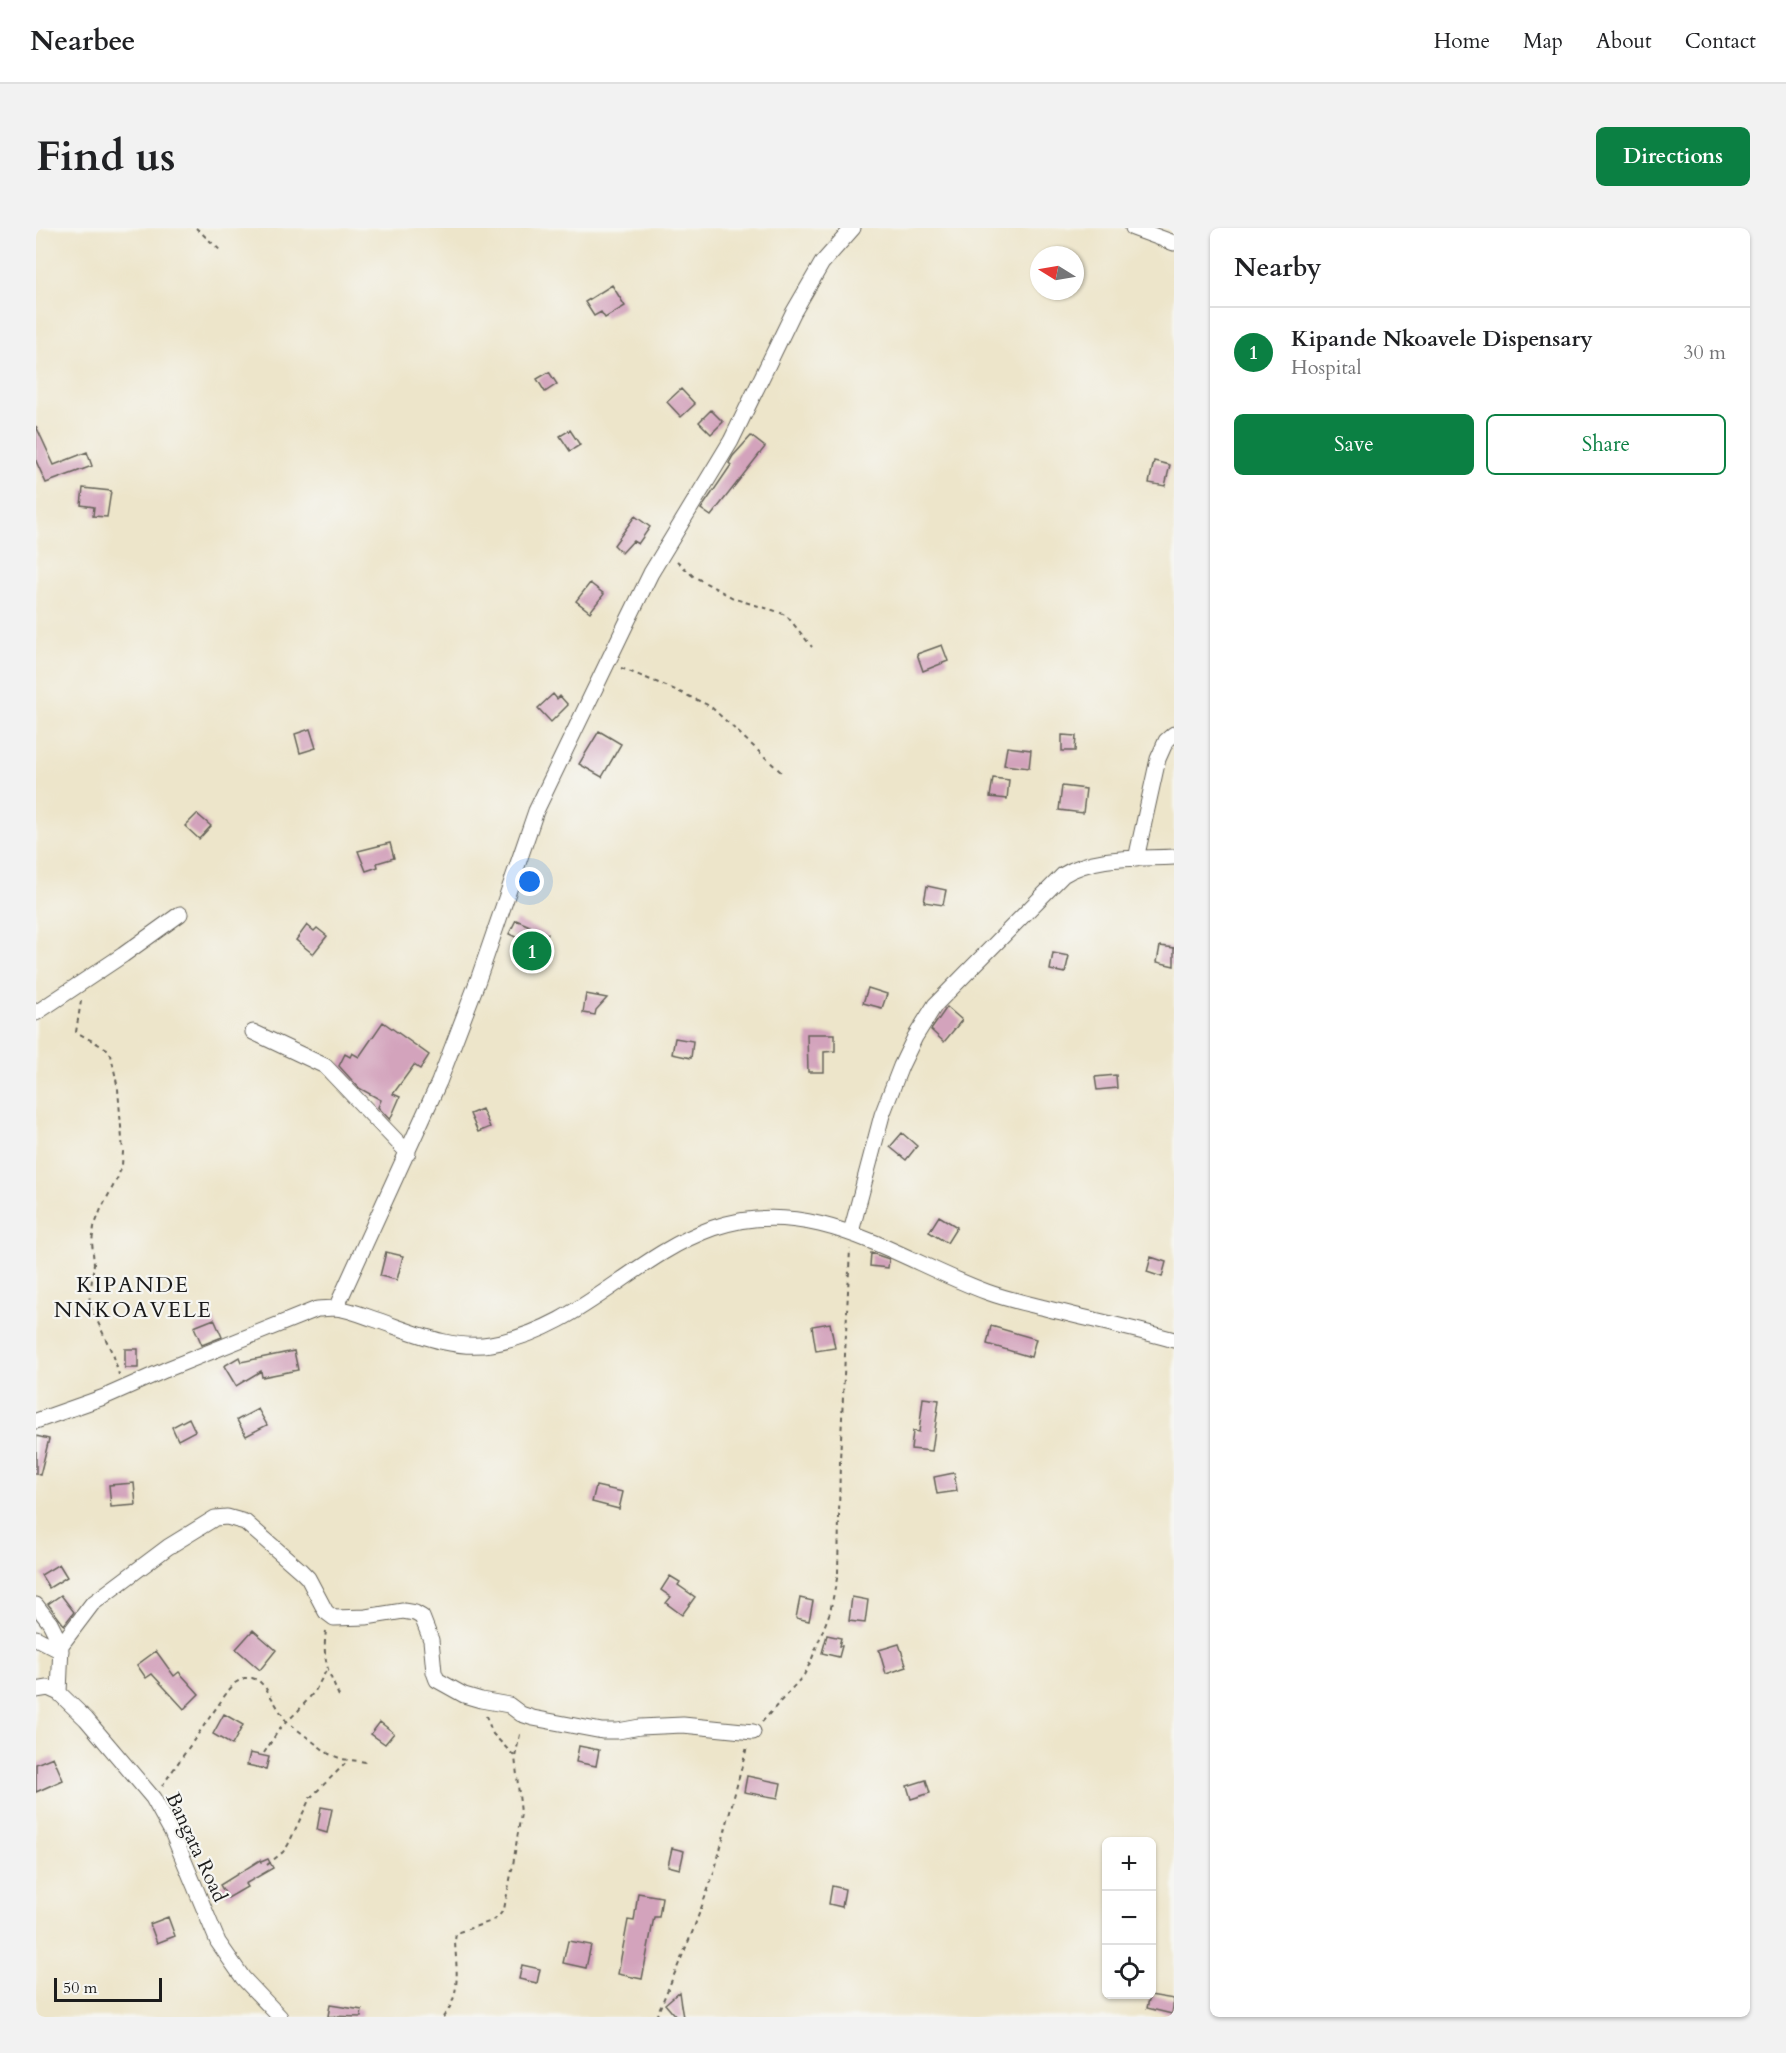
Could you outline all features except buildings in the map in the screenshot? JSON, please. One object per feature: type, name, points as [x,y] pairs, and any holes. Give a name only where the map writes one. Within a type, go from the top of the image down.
[{"type":"street","points":[[336,1308],[439,1082],[478,980],[536,811],[651,573],[731,441],[793,313],[822,263],[853,228]]},
{"type":"street","points":[[1133,228],[1174,243]]},
{"type":"street","points":[[1136,859],[1158,759],[1166,741],[1174,734]]},
{"type":"street","points":[[851,1232],[866,1170],[886,1106],[915,1036],[935,1005],[1062,875],[1089,862],[1174,857]]},
{"type":"street","points":[[36,1013],[180,914]]},
{"type":"street","points":[[253,1032],[325,1066],[408,1153]]},
{"type":"street","points":[[36,1421],[104,1397],[123,1387],[317,1309],[336,1308],[439,1340],[462,1344],[489,1344],[529,1335],[566,1317],[685,1238],[751,1218],[781,1218],[851,1232],[988,1292],[1174,1340]]},
{"type":"street","points":[[61,1648],[92,1604],[140,1567],[197,1528],[215,1518],[227,1516],[250,1525],[301,1571],[308,1578],[330,1617],[366,1617],[403,1611],[422,1617],[431,1640],[437,1680],[464,1695],[509,1705],[527,1717],[602,1731],[683,1725],[753,1732]]},
{"type":"street","points":[[36,1605],[50,1623],[61,1648],[59,1693],[48,1688],[36,1690]]},
{"type":"street","points":[[36,1638],[61,1648]]},
{"type":"street","name":"Bangata Road","points":[[59,1693],[86,1719],[153,1798],[172,1832],[218,1942],[243,1978],[280,2017]]},
{"type":"path","points":[[195,228],[222,252]]},
{"type":"path","points":[[667,546],[683,568],[693,576],[735,599],[787,616],[812,646]]},
{"type":"path","points":[[607,663],[710,706],[782,773]]},
{"type":"path","points":[[85,981],[76,1032],[107,1049],[111,1055],[118,1089],[123,1152],[118,1177],[94,1227],[92,1242],[94,1264],[89,1303],[114,1357],[123,1387]]},
{"type":"path","points":[[656,2017],[692,1933],[714,1873],[753,1732],[804,1675],[830,1612],[838,1574],[840,1460],[851,1232]]},
{"type":"path","points":[[330,1617],[324,1643],[327,1669],[339,1696]]},
{"type":"path","points":[[264,1753],[286,1721],[307,1701],[327,1669]]},
{"type":"path","points":[[153,1798],[235,1683],[244,1678],[258,1680],[265,1687],[286,1721],[334,1757],[366,1762]]},
{"type":"path","points":[[480,1700],[493,1734],[515,1757]]},
{"type":"path","points":[[443,2017],[454,2000],[456,1992],[456,1933],[492,1921],[504,1908],[521,1813],[515,1757],[520,1733],[527,1717]]},
{"type":"path","points":[[267,1865],[288,1845],[310,1798],[348,1761]]},
{"type":"place","name":"Kipande Nkoavele Dispensary","points":[[532,951]]},
{"type":"district","name":"KIPANDE NNKOAVELE","points":[[133,1296]]}]
